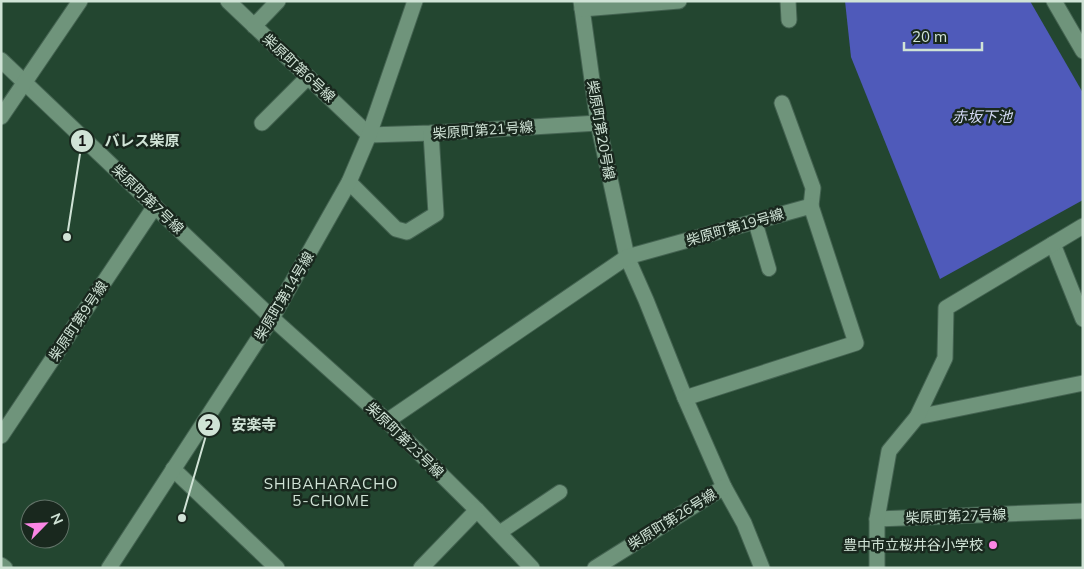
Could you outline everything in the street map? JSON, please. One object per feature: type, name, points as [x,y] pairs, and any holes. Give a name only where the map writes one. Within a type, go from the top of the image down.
[{"type":"street","points":[[1,117],[80,1]]},
{"type":"street","name":"柴原町第6号線","points":[[228,1],[369,134]]},
{"type":"street","points":[[254,26],[278,1]]},
{"type":"street","name":"柴原町第14号線","points":[[109,568],[272,318],[349,182],[369,134],[415,1]]},
{"type":"street","points":[[582,5],[679,1]]},
{"type":"street","points":[[788,1],[789,20]]},
{"type":"street","points":[[1054,1],[1082,48]]},
{"type":"street","name":"柴原町第20号線","points":[[582,5],[598,123],[626,257],[646,300],[685,398],[724,487],[744,522],[762,568]]},
{"type":"street","name":"柴原町第7号線","points":[[1,60],[272,318]]},
{"type":"street","points":[[262,123],[308,77]]},
{"type":"street","points":[[685,398],[856,343],[811,206],[812,188],[782,103]]},
{"type":"street","name":"柴原町第21号線","points":[[369,134],[431,133],[598,123]]},
{"type":"street","points":[[349,182],[396,229],[407,232],[436,214],[431,133]]},
{"type":"street","name":"柴原町第9号線","points":[[1,436],[155,206]]},
{"type":"street","name":"柴原町第19号線","points":[[387,421],[626,257],[811,206]]},
{"type":"street","points":[[877,568],[877,519],[889,452],[917,417],[945,358],[946,308],[1083,226]]},
{"type":"street","points":[[1053,244],[1083,320]]},
{"type":"street","name":"柴原町第23号線","points":[[272,318],[387,421],[477,510],[532,568]]},
{"type":"street","points":[[917,417],[1083,383]]},
{"type":"street","points":[[172,469],[277,568]]},
{"type":"street","name":"柴原町第26号線","points":[[595,568],[724,487]]},
{"type":"street","points":[[421,568],[477,510]]},
{"type":"street","name":"柴原町第27号線","points":[[877,519],[1083,511]]},
{"type":"street","points":[[1,565],[5,568]]},
{"type":"lane","points":[[755,221],[769,269]]},
{"type":"lane","points":[[499,533],[560,492]]},
{"type":"water","name":"赤坂下池","points":[[845,1],[1030,1],[1083,93],[1083,200],[940,279],[851,57]]},
{"type":"place","name":"バレス柴原","points":[[67,237]]},
{"type":"place","name":"安楽寺","points":[[182,518]]},
{"type":"place","name":"豊中市立桜井谷小学校","points":[[993,545]]},
{"type":"district","name":"SHIBAHARACHO 5-CHOME","points":[[331,492]]}]
